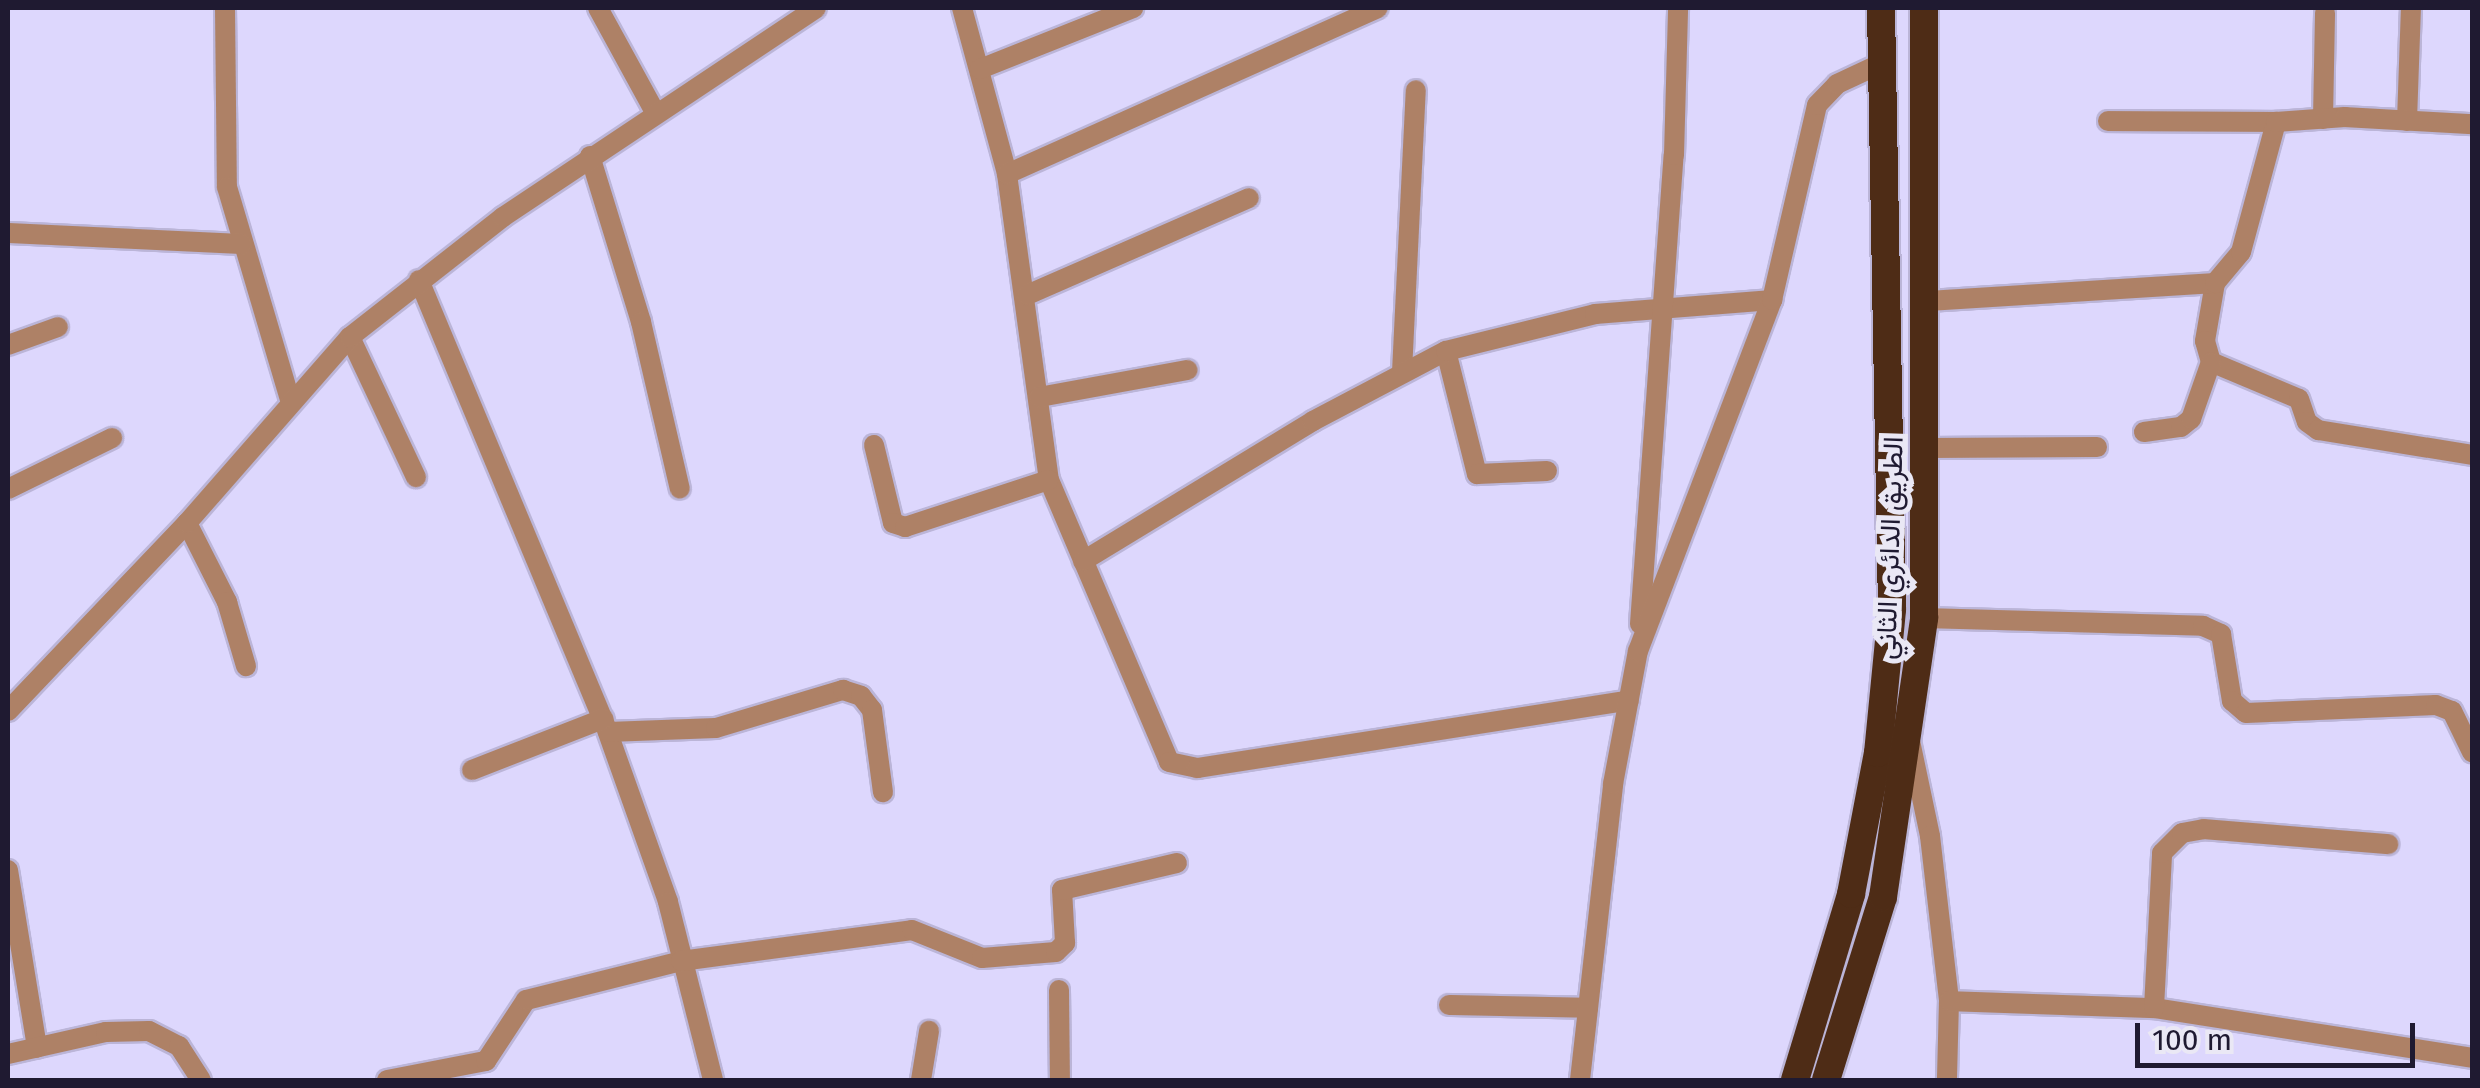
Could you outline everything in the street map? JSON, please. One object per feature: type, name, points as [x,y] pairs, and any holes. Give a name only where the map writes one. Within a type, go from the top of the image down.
[{"type":"highway","name":"الطريق الدائري الثاني","points":[[1794,1080],[1851,894],[1878,753],[1892,609],[1882,8]]},
{"type":"highway","name":"الطريق الدائري الثاني","points":[[1826,1080],[1883,898],[1910,741],[1924,618],[1928,301],[1924,8]]},
{"type":"street","points":[[225,8],[227,187],[290,400]]},
{"type":"street","points":[[598,8],[655,112]]},
{"type":"street","points":[[8,711],[187,524],[290,400],[350,337],[419,280],[590,156],[816,8]]},
{"type":"street","points":[[962,8],[1007,174],[1027,295],[1049,480],[1160,747],[1179,768],[1629,700]]},
{"type":"street","points":[[980,69],[1134,8]]},
{"type":"street","points":[[1007,174],[1378,8]]},
{"type":"street","points":[[1580,1080],[1638,651],[1664,305],[1678,8]]},
{"type":"street","points":[[2407,121],[2411,8]]},
{"type":"street","points":[[2322,120],[2325,12]]},
{"type":"street","points":[[1638,651],[1772,300],[1817,105],[1837,84],[1882,64]]},
{"type":"street","points":[[1402,372],[1416,90]]},
{"type":"street","points":[[2108,122],[2322,120],[2472,124]]},
{"type":"street","points":[[2144,432],[2181,428],[2191,418],[2211,362],[2205,340],[2216,283],[2241,252],[2276,122]]},
{"type":"street","points":[[590,156],[641,322],[680,489]]},
{"type":"street","points":[[1027,295],[1249,198]]},
{"type":"street","points":[[8,234],[242,244]]},
{"type":"street","points":[[419,280],[606,726],[664,890],[713,1080]]},
{"type":"street","points":[[1928,301],[2216,283]]},
{"type":"street","points":[[1083,561],[1402,372],[1446,351],[1596,314],[1664,305],[1772,300]]},
{"type":"street","points":[[8,345],[58,327]]},
{"type":"street","points":[[350,337],[416,477]]},
{"type":"street","points":[[1446,351],[1477,474],[1547,471]]},
{"type":"street","points":[[2211,362],[2299,400],[2318,430],[2472,455]]},
{"type":"street","points":[[1038,397],[1188,370]]},
{"type":"street","points":[[8,489],[112,438]]},
{"type":"street","points":[[874,445],[892,523],[904,528],[1049,480]]},
{"type":"street","points":[[1927,448],[2097,447]]},
{"type":"street","points":[[187,524],[226,602],[246,666]]},
{"type":"street","points":[[1924,618],[2203,626],[2221,634],[2232,702],[2246,713],[2436,706],[2452,711],[2472,752]]},
{"type":"street","points":[[472,770],[606,726],[716,728],[843,690],[860,696],[872,710],[884,792]]},
{"type":"street","points":[[1910,741],[1930,836],[1948,1001],[1947,1080]]},
{"type":"street","points":[[2154,1008],[2162,854],[2182,833],[2204,829],[2388,844]]},
{"type":"street","points":[[386,1080],[486,1061],[526,1000],[681,961],[912,930],[982,958],[1056,952],[1065,943],[1062,890],[1177,863]]},
{"type":"street","points":[[8,870],[37,1048]]},
{"type":"street","points":[[1059,990],[1060,1080]]},
{"type":"street","points":[[1948,1001],[2154,1008],[2472,1058]]},
{"type":"street","points":[[1449,1005],[1588,1008]]},
{"type":"street","points":[[921,1080],[929,1030]]},
{"type":"street","points":[[8,1054],[106,1032],[149,1032],[179,1046],[201,1080]]}]
